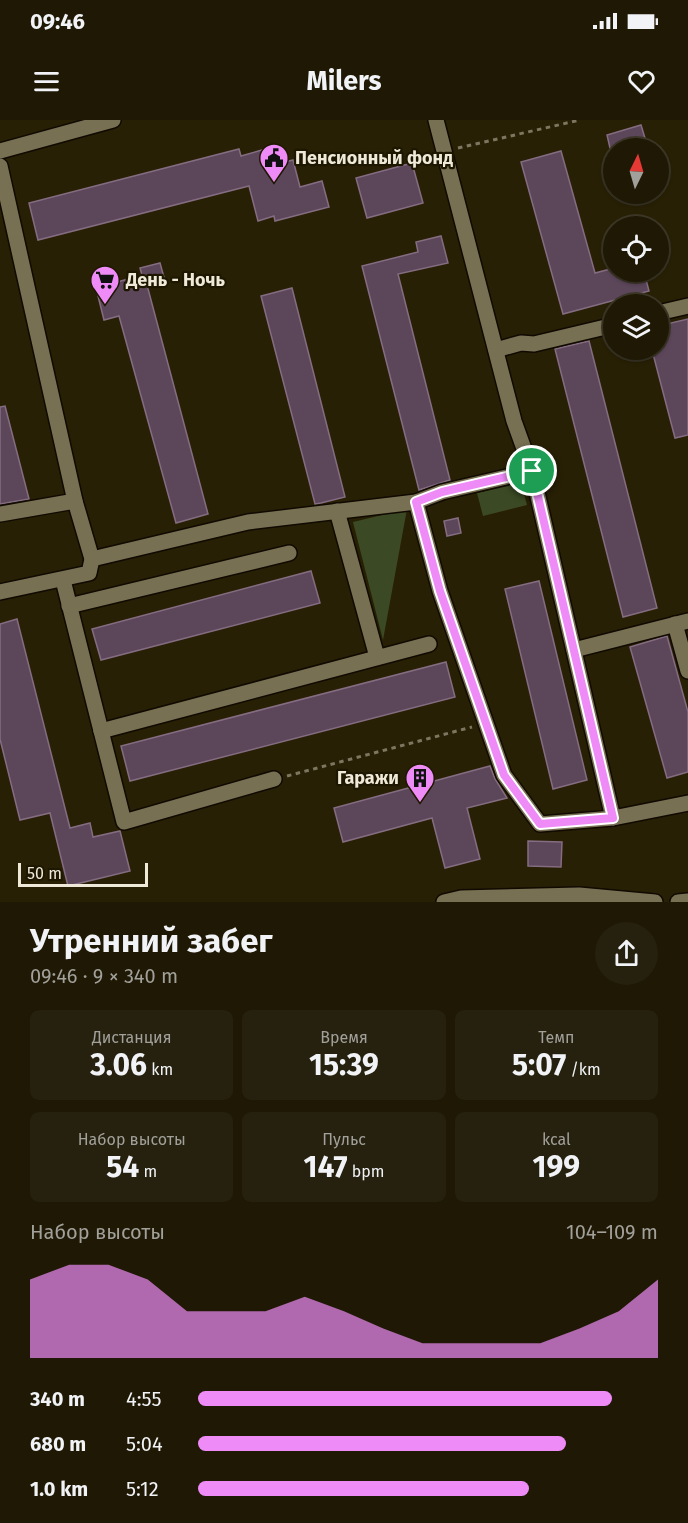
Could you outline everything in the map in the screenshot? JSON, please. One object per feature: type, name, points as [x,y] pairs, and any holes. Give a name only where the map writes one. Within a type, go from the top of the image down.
[{"type":"street","points":[[0,151],[113,120]]},
{"type":"street","points":[[436,120],[514,421],[532,471],[613,818]]},
{"type":"street","points":[[0,166],[75,501],[92,559],[89,573],[0,592]]},
{"type":"street","points":[[669,310],[688,306]]},
{"type":"street","points":[[496,350],[521,344],[534,344],[603,327]]},
{"type":"street","points":[[92,559],[248,522],[416,502],[442,492],[532,471]]},
{"type":"street","points":[[0,514],[75,501]]},
{"type":"street","points":[[416,502],[443,602],[504,775],[540,824],[613,818],[688,803]]},
{"type":"street","points":[[337,512],[377,657]]},
{"type":"street","points":[[69,606],[290,553]]},
{"type":"street","points":[[63,580],[124,822],[274,779]]},
{"type":"street","points":[[574,650],[681,623],[688,671]]},
{"type":"street","points":[[101,731],[429,644]]},
{"type":"street","points":[[444,902],[461,898],[579,895],[655,902]]},
{"type":"street","points":[[678,902],[688,900]]},
{"type":"path","points":[[444,152],[580,120]]},
{"type":"path","points":[[274,779],[487,723]]},
{"type":"green space","points":[[521,482],[527,505],[483,516],[477,493]]},
{"type":"green space","points":[[407,509],[383,640],[353,522]]},
{"type":"building","points":[[641,125],[645,138],[608,138],[607,135]]},
{"type":"building","points":[[239,149],[241,156],[262,150],[266,167],[293,160],[300,187],[322,181],[329,207],[275,221],[274,216],[258,221],[249,186],[38,240],[29,203]]},
{"type":"building","points":[[561,151],[595,273],[603,271],[603,282],[647,282],[649,291],[638,294],[603,294],[603,303],[563,314],[521,162]]},
{"type":"building","points":[[412,163],[423,203],[367,218],[356,178]]},
{"type":"building","points":[[441,236],[448,263],[398,274],[450,480],[419,490],[362,266],[418,252],[416,242]]},
{"type":"building","points":[[160,263],[165,281],[147,285],[208,514],[176,523],[119,316],[104,320],[96,288],[142,275],[140,268]]},
{"type":"building","points":[[292,288],[345,497],[315,504],[261,296]]},
{"type":"building","points":[[688,319],[688,435],[675,438],[655,360],[669,360],[669,323]]},
{"type":"building","points":[[589,341],[657,608],[623,617],[555,349]]},
{"type":"building","points":[[5,406],[29,499],[0,504],[0,407]]},
{"type":"building","points":[[458,518],[461,533],[447,536],[444,521]]},
{"type":"building","points":[[311,571],[320,603],[101,660],[92,629]]},
{"type":"building","points":[[539,581],[587,780],[553,789],[505,589]]},
{"type":"building","points":[[17,619],[70,828],[90,823],[93,837],[120,831],[130,871],[68,886],[50,813],[20,820],[0,739],[0,624]]},
{"type":"building","points":[[667,636],[688,712],[688,772],[667,778],[630,647]]},
{"type":"building","points":[[446,662],[455,697],[130,781],[121,746]]},
{"type":"building","name":"Гаражи","points":[[490,766],[507,798],[467,808],[480,859],[445,868],[432,818],[343,842],[334,808]]},
{"type":"building","points":[[528,841],[562,842],[561,867],[528,866]]},
{"type":"place","name":"Пенсионный фонд","points":[[274,184]]},
{"type":"place","name":"День - Ночь","points":[[105,306]]},
{"type":"place","name":"Гаражи","points":[[420,804]]},
{"type":"route","points":[[532,471],[613,818],[540,824],[504,775],[440,591],[416,502],[442,492],[532,471]]}]
